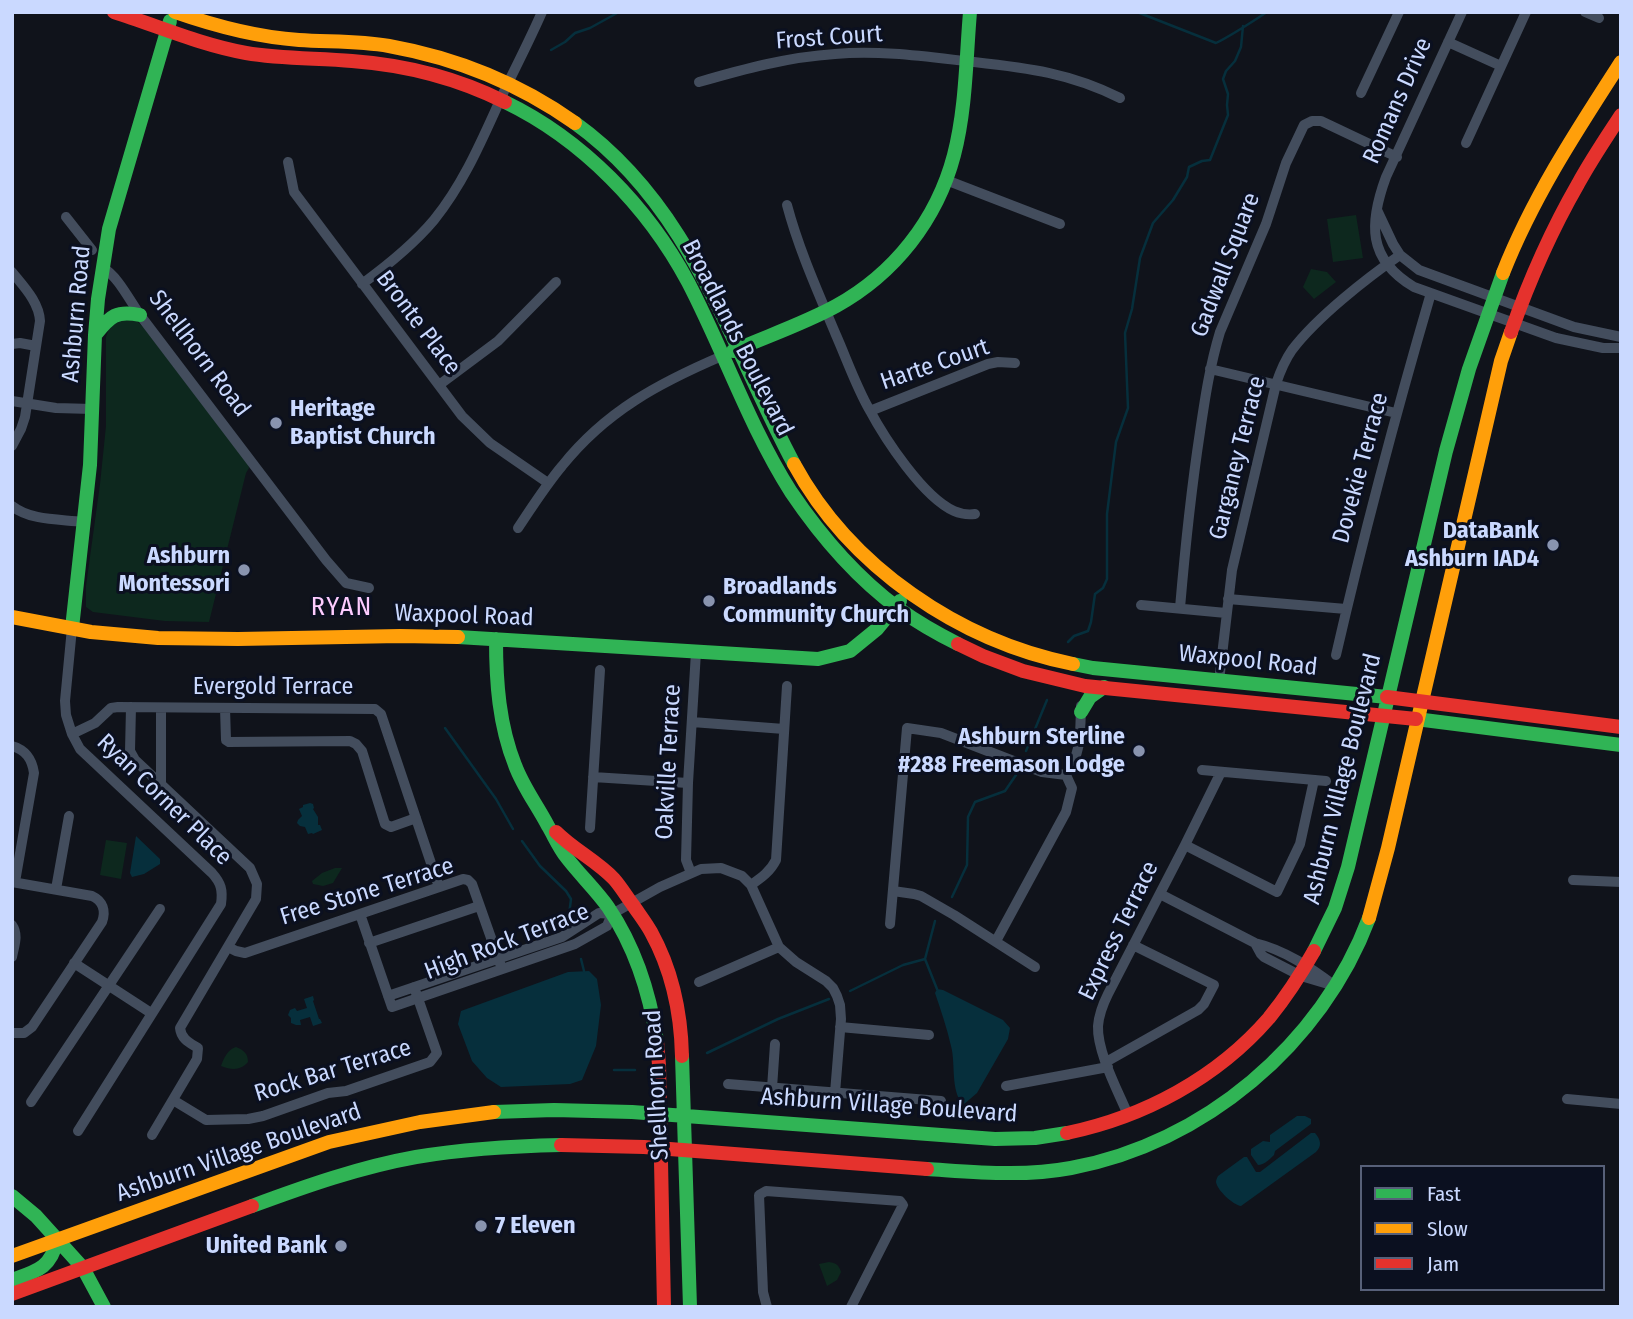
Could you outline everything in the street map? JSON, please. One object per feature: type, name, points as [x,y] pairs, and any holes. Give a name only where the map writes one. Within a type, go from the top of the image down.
[{"type":"main road","name":"Broadlands Boulevard","points":[[114,12],[246,52],[357,61],[409,69],[455,81],[501,100],[556,132],[599,167],[643,214],[692,290],[771,456],[802,507],[838,551],[896,607]]},
{"type":"main road","name":"Broadlands Boulevard","points":[[174,12],[246,34],[289,40],[390,46],[430,54],[508,83],[552,107],[587,132],[622,162],[675,226],[694,257],[780,437],[814,495],[835,523],[906,591]]},
{"type":"main road","name":"Ashburn Road","points":[[72,628],[90,465],[95,335],[109,229],[174,12]]},
{"type":"main road","points":[[722,356],[826,311],[858,292],[890,266],[922,228],[946,180],[954,156],[959,131],[970,12]]},
{"type":"main road","name":"Ashburn Village Boulevard","points":[[12,1256],[287,1156],[366,1132],[420,1122],[479,1113],[555,1110],[660,1114],[1009,1139],[1056,1135],[1097,1126],[1142,1110],[1189,1086],[1233,1054],[1282,1003],[1304,971],[1325,932],[1343,885],[1447,445],[1471,359],[1513,248],[1538,195],[1621,62]]},
{"type":"main road","points":[[12,1294],[317,1183],[360,1170],[459,1150],[539,1144],[592,1145],[986,1173],[1019,1173],[1081,1166],[1137,1150],[1166,1138],[1220,1107],[1279,1058],[1306,1028],[1335,986],[1360,938],[1377,892],[1495,386],[1514,323],[1555,226],[1589,164],[1621,114]]},
{"type":"main road","points":[[95,335],[114,314],[130,312],[140,315]]},
{"type":"main road","name":"Waxpool Road","points":[[12,617],[115,635],[273,639],[384,635],[496,639],[818,659],[850,651],[863,641],[896,607],[906,591],[957,623],[1003,645],[1049,659],[1093,668],[1423,701],[1621,727]]},
{"type":"main road","name":"Waxpool Road","points":[[896,607],[938,634],[989,659],[1030,673],[1085,686],[1383,715],[1621,745]]},
{"type":"main road","name":"Shellhorn Road","points":[[496,639],[501,720],[522,784],[565,856],[612,914],[637,961],[651,1001],[657,1037],[664,1307]]},
{"type":"main road","points":[[1085,686],[1096,678],[1121,671]]},
{"type":"main road","points":[[1081,712],[1086,699],[1104,687]]},
{"type":"main road","name":"Shellhorn Road","points":[[548,824],[565,841],[606,871],[632,902],[661,951],[674,992],[681,1029],[690,1307]]},
{"type":"main road","points":[[12,1196],[36,1216],[83,1268],[104,1307]]},
{"type":"main road","points":[[12,1280],[40,1269],[51,1261],[57,1240]]},
{"type":"street","points":[[362,284],[414,242],[446,204],[475,156],[542,12]]},
{"type":"street","points":[[1362,93],[1399,12]]},
{"type":"street","name":"Romans Drive","points":[[1462,12],[1378,200],[1374,222],[1377,245],[1387,264],[1414,287],[1556,338],[1583,345],[1621,348]]},
{"type":"street","points":[[1466,143],[1526,12]]},
{"type":"street","points":[[1585,12],[1599,18]]},
{"type":"street","points":[[1448,42],[1501,66]]},
{"type":"street","name":"Frost Court","points":[[699,82],[774,62],[835,54],[895,54],[1057,73],[1080,80],[1119,98]]},
{"type":"street","name":"Gadwall Square","points":[[1180,608],[1190,503],[1210,369],[1220,332],[1266,224],[1286,163],[1304,125],[1321,121],[1397,157]]},
{"type":"street","name":"Bronte Place","points":[[288,162],[294,192],[462,416],[490,443],[548,483]]},
{"type":"street","points":[[946,180],[1060,225]]},
{"type":"street","points":[[787,205],[805,262],[870,411],[902,460],[925,487],[952,510],[961,514],[975,514]]},
{"type":"street","points":[[1377,210],[1389,237],[1401,255],[1419,270],[1574,327],[1621,337]]},
{"type":"street","points":[[66,217],[92,250]]},
{"type":"street","name":"Garganey Terrace","points":[[1219,681],[1232,570],[1282,368],[1303,337],[1338,304],[1401,255]]},
{"type":"street","name":"Shellhorn Road","points":[[103,268],[113,276],[326,560],[346,583],[369,588]]},
{"type":"street","points":[[12,272],[38,306],[40,321],[27,403],[21,429],[12,446]]},
{"type":"street","points":[[439,386],[498,341],[556,282]]},
{"type":"street","name":"Dovekie Terrace","points":[[1336,655],[1396,413],[1431,293]]},
{"type":"street","points":[[12,344],[36,346]]},
{"type":"street","points":[[518,528],[548,483],[606,421],[655,387],[722,356]]},
{"type":"street","name":"Harte Court","points":[[870,411],[988,364],[1015,363]]},
{"type":"street","points":[[1210,369],[1396,413]]},
{"type":"street","points":[[12,401],[57,408],[92,409]]},
{"type":"street","points":[[12,506],[26,514],[83,522]]},
{"type":"street","points":[[1228,599],[1346,610]]},
{"type":"street","points":[[1141,604],[1226,612]]},
{"type":"street","name":"Ryan Corner Place","points":[[72,628],[65,701],[72,734],[80,748],[221,884],[221,904],[78,1131]]},
{"type":"street","name":"Oakville Terrace","points":[[691,873],[686,860],[696,652]]},
{"type":"street","points":[[590,828],[600,670]]},
{"type":"street","points":[[751,885],[768,873],[776,860],[787,686]]},
{"type":"street","points":[[1066,775],[1075,762],[1079,748],[1085,686]]},
{"type":"street","points":[[131,707],[130,751],[135,760],[250,868],[257,884],[256,899],[180,1028],[180,1034],[198,1048],[197,1059],[152,1135]]},
{"type":"street","name":"Evergold Terrace","points":[[72,734],[95,723],[111,708],[375,709],[381,714],[439,887]]},
{"type":"street","points":[[161,708],[161,784]]},
{"type":"street","points":[[225,708],[226,740],[229,742],[350,741],[356,744],[362,751],[385,824],[391,827],[416,818]]},
{"type":"street","points":[[692,722],[784,729]]},
{"type":"street","points":[[890,924],[907,728],[941,733],[1042,772],[1066,775]]},
{"type":"street","points":[[12,746],[30,758],[34,773],[14,882],[92,896],[101,902],[103,909],[102,922],[29,1030],[19,1034],[12,1033]]},
{"type":"street","points":[[1202,769],[1326,781]]},
{"type":"street","name":"Express Terrace","points":[[1128,1115],[1098,1035],[1100,1014],[1221,772]]},
{"type":"street","points":[[996,941],[1066,812],[1072,788],[1066,775]]},
{"type":"street","points":[[593,777],[688,783]]},
{"type":"street","points":[[1185,845],[1276,892],[1300,844],[1314,780]]},
{"type":"street","points":[[56,889],[69,816]]},
{"type":"street","points":[[691,873],[701,869],[721,868],[742,876],[751,885],[779,947],[832,988],[840,1005],[835,1093]]},
{"type":"street","name":"High Rock Terrace","points":[[360,914],[392,1007],[416,992],[500,964],[562,937],[599,913],[612,914],[691,873]]},
{"type":"street","name":"Free Stone Terrace","points":[[228,947],[245,953],[463,879],[472,884],[500,964]]},
{"type":"street","points":[[1573,880],[1621,882]]},
{"type":"street","points":[[893,891],[921,896],[1035,967]]},
{"type":"street","points":[[1160,894],[1255,943],[1269,947],[1304,971],[1335,986]]},
{"type":"street","points":[[369,943],[480,906]]},
{"type":"street","points":[[31,1102],[160,909]]},
{"type":"street","points":[[12,925],[16,931],[12,957]]},
{"type":"street","points":[[1006,1086],[1107,1064],[1204,1004],[1214,985],[1133,945]]},
{"type":"street","points":[[699,982],[779,947]]},
{"type":"street","points":[[74,963],[152,1013]]},
{"type":"street","name":"Rock Bar Terrace","points":[[173,1100],[206,1120],[248,1119],[328,1093],[346,1091],[430,1062],[437,1053],[416,992]]},
{"type":"street","points":[[840,1027],[929,1035]]},
{"type":"street","points":[[772,1088],[775,1044]]},
{"type":"street","points":[[728,1084],[940,1101]]},
{"type":"street","points":[[1567,1099],[1621,1104]]},
{"type":"street","points":[[767,1307],[763,1292],[760,1195],[766,1191],[900,1200],[903,1205],[851,1307]]},
{"type":"green space","points":[[1356,215],[1363,258],[1333,262],[1327,219]]},
{"type":"green space","points":[[1311,269],[1327,272],[1336,282],[1314,299],[1303,287]]},
{"type":"green space","points":[[123,318],[137,321],[144,328],[248,464],[209,622],[165,621],[93,612],[86,607],[86,586],[106,426],[106,337],[111,323]]},
{"type":"green space","points":[[959,757],[971,762],[968,774],[955,772]]},
{"type":"green space","points":[[106,840],[127,843],[121,879],[100,875]]},
{"type":"green space","points":[[342,868],[333,883],[323,886],[313,884],[312,881],[322,873]]},
{"type":"green space","points":[[236,1047],[245,1053],[248,1062],[236,1069],[221,1066],[228,1052]]},
{"type":"green space","points":[[829,1262],[837,1265],[841,1272],[837,1280],[827,1286],[819,1264]]},
{"type":"water","points":[[313,804],[318,825],[322,830],[313,834],[308,834],[305,827],[297,823],[302,816],[299,809]]},
{"type":"water","points":[[136,836],[160,859],[160,864],[144,874],[132,877],[130,873]]},
{"type":"water","points":[[589,971],[597,979],[601,1005],[596,1046],[582,1080],[570,1084],[501,1087],[487,1078],[472,1061],[458,1024],[461,1011],[568,972]]},
{"type":"water","points":[[937,989],[1003,1020],[1010,1028],[1008,1039],[977,1093],[963,1105],[956,1092],[952,1053],[935,993]]},
{"type":"water","points":[[313,996],[322,1023],[313,1026],[310,1017],[300,1020],[301,1025],[291,1023],[288,1015],[290,1010],[307,1008],[304,999]]},
{"type":"water","points":[[1297,1116],[1311,1119],[1311,1124],[1275,1151],[1267,1162],[1258,1165],[1251,1155],[1251,1149],[1263,1141],[1270,1142],[1270,1135]]},
{"type":"water","points":[[1311,1133],[1315,1133],[1320,1141],[1316,1152],[1241,1206],[1222,1193],[1217,1185],[1218,1176],[1244,1157],[1247,1157],[1256,1172],[1260,1172]]},
{"type":"waterway","points":[[551,50],[575,33],[619,12]]},
{"type":"waterway","points":[[1137,12],[1216,43],[1267,12]]},
{"type":"waterway","points":[[1068,642],[1074,636],[1088,631],[1095,594],[1103,588],[1107,579],[1107,514],[1116,442],[1128,408],[1125,333],[1132,309],[1140,258],[1153,223],[1173,200],[1187,177],[1189,167],[1210,160],[1228,115],[1228,94],[1223,79],[1241,47],[1243,26]]},
{"type":"waterway","points":[[1026,751],[1047,700]]},
{"type":"waterway","points":[[445,728],[496,799],[513,829]]},
{"type":"waterway","points":[[952,897],[967,865],[968,817],[975,802],[1005,791],[1016,775]]},
{"type":"waterway","points":[[522,841],[540,866],[566,891],[571,899],[569,915]]},
{"type":"waterway","points":[[935,921],[925,959],[937,989]]},
{"type":"waterway","points":[[581,959],[584,971]]},
{"type":"waterway","points":[[850,991],[903,965],[925,959]]},
{"type":"waterway","points":[[707,1053],[778,1019],[829,999]]},
{"type":"waterway","points":[[614,1070],[635,1070]]},
{"type":"traffic: fast","points":[[733,351],[811,319],[857,293],[894,261],[924,223],[937,202],[958,138],[970,12]]},
{"type":"traffic: fast","points":[[72,628],[90,465],[98,299],[109,229],[170,21]]},
{"type":"traffic: fast","points":[[505,102],[533,117],[586,155],[633,202],[672,254],[688,282],[762,441],[802,508],[840,555],[868,584],[913,619],[958,644]]},
{"type":"traffic: fast","points":[[575,123],[615,157],[649,195],[679,236],[727,325],[794,464]]},
{"type":"traffic: fast","points":[[1314,951],[1335,908],[1348,867],[1446,451],[1469,369],[1503,273]]},
{"type":"traffic: fast","points":[[96,334],[115,316],[125,313],[140,315]]},
{"type":"traffic: fast","points":[[458,637],[818,659],[850,651],[877,629],[900,601]]},
{"type":"traffic: fast","points":[[496,639],[500,703],[505,734],[515,765],[562,850],[618,922],[646,988],[657,1041]]},
{"type":"traffic: fast","points":[[1073,664],[1387,697]]},
{"type":"traffic: fast","points":[[1081,712],[1090,697],[1104,687]]},
{"type":"traffic: fast","points":[[1416,719],[1621,745]]},
{"type":"traffic: fast","points":[[927,1169],[1017,1173],[1053,1171],[1120,1156],[1167,1137],[1211,1112],[1252,1081],[1289,1046],[1321,1007],[1348,964],[1369,918]]},
{"type":"traffic: fast","points":[[682,1056],[690,1307]]},
{"type":"traffic: fast","points":[[494,1112],[632,1112],[995,1139],[1035,1138],[1067,1133]]},
{"type":"traffic: fast","points":[[252,1206],[313,1184],[395,1161],[489,1148],[561,1145]]},
{"type":"traffic: fast","points":[[12,1196],[36,1216],[83,1268],[104,1307]]},
{"type":"traffic: fast","points":[[12,1280],[47,1263],[57,1240]]},
{"type":"traffic: slow","points":[[175,12],[251,34],[299,40],[378,44],[414,51],[486,74],[532,96],[575,123]]},
{"type":"traffic: slow","points":[[1503,273],[1542,191],[1621,62]]},
{"type":"traffic: slow","points":[[1369,918],[1388,848],[1501,361],[1511,332]]},
{"type":"traffic: slow","points":[[794,464],[817,501],[845,535],[877,566],[912,594],[949,618],[989,638],[1073,664]]},
{"type":"traffic: slow","points":[[12,617],[91,632],[158,638],[458,637]]},
{"type":"traffic: slow","points":[[12,1256],[329,1142],[420,1122],[494,1112]]},
{"type":"traffic: jam","points":[[114,12],[229,50],[411,69],[468,86],[505,102]]},
{"type":"traffic: jam","points":[[1511,332],[1533,275],[1559,220],[1588,166],[1621,115]]},
{"type":"traffic: jam","points":[[958,644],[1023,671],[1085,686],[1416,719]]},
{"type":"traffic: jam","points":[[1387,697],[1621,727]]},
{"type":"traffic: jam","points":[[556,832],[614,879],[651,932],[665,961],[674,992],[682,1056]]},
{"type":"traffic: jam","points":[[1067,1133],[1124,1117],[1203,1077],[1249,1040],[1269,1018],[1314,951]]},
{"type":"traffic: jam","points":[[657,1041],[664,1307]]},
{"type":"traffic: jam","points":[[561,1145],[644,1147],[927,1169]]},
{"type":"traffic: jam","points":[[12,1294],[252,1206]]},
{"type":"place","name":"Heritage Baptist Church","points":[[276,423]]},
{"type":"place","name":"DataBank Ashburn IAD4","points":[[1553,545]]},
{"type":"place","name":"Ashburn Montessori","points":[[244,570]]},
{"type":"place","name":"Broadlands Community Church","points":[[709,601]]},
{"type":"place","name":"Ashburn Sterline #288 Freemason Lodge","points":[[1139,751]]},
{"type":"place","name":"7 Eleven","points":[[481,1226]]},
{"type":"place","name":"United Bank","points":[[341,1246]]},
{"type":"district","name":"RYAN","points":[[342,608]]}]
